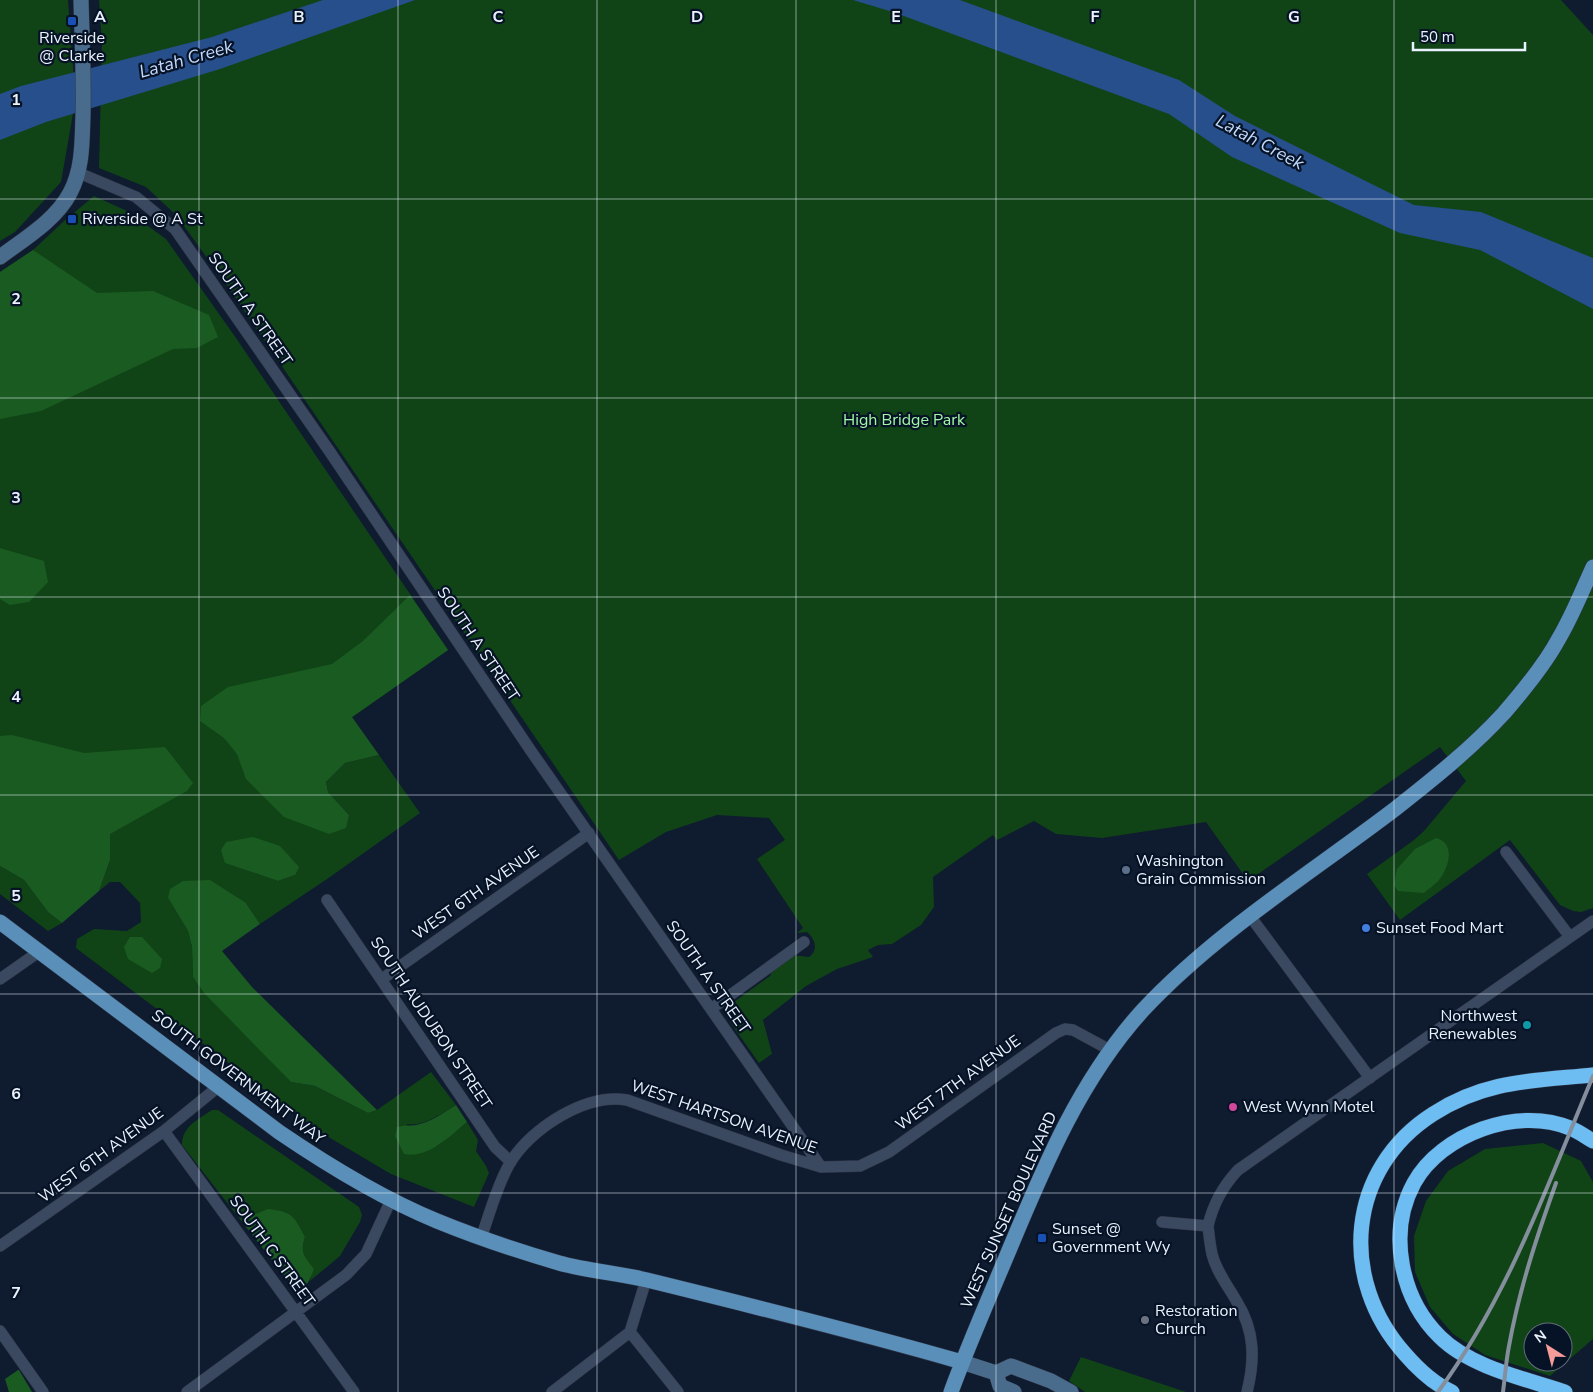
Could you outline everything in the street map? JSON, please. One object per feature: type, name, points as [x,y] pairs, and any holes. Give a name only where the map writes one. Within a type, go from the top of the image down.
[{"type":"highway","points":[[1452,1392],[1429,1377],[1411,1361],[1386,1330],[1373,1306],[1366,1286],[1361,1256],[1361,1232],[1371,1187],[1381,1165],[1393,1148],[1431,1115],[1451,1102],[1475,1092],[1505,1084],[1593,1075]]},
{"type":"highway","points":[[1565,1392],[1474,1359],[1452,1347],[1441,1338],[1425,1320],[1415,1303],[1402,1271],[1400,1240],[1402,1221],[1414,1183],[1427,1166],[1463,1138],[1482,1129],[1507,1121],[1550,1122],[1570,1128],[1593,1141]]},
{"type":"main road","points":[[0,257],[38,229],[55,212],[70,194],[79,173],[83,85],[81,0]]},
{"type":"main road","name":"WEST SUNSET BOULEVARD","points":[[951,1392],[1044,1167],[1074,1108],[1110,1050],[1144,1010],[1181,973],[1250,916],[1345,846],[1456,760],[1503,713],[1538,670],[1558,640],[1593,567]]},
{"type":"main road","name":"SOUTH GOVERNMENT WAY","points":[[0,922],[279,1132],[322,1161],[391,1200],[436,1221],[481,1238],[560,1263],[646,1280],[962,1362]]},
{"type":"main road","points":[[962,1362],[996,1373],[1011,1366],[1051,1381],[1071,1392]]},
{"type":"main road","points":[[996,1373],[1000,1386],[1014,1392]]},
{"type":"street","name":"SOUTH A STREET","points":[[79,173],[136,197],[175,229],[330,452],[531,751],[821,1167]]},
{"type":"street","name":"WEST 6TH AVENUE","points":[[382,979],[589,833]]},
{"type":"street","points":[[1506,852],[1570,937]]},
{"type":"street","name":"SOUTH AUDUBON STREET","points":[[327,900],[498,1151],[511,1162]]},
{"type":"street","points":[[1250,916],[1370,1078]]},
{"type":"street","points":[[1247,1392],[1252,1370],[1253,1352],[1250,1335],[1239,1304],[1217,1268],[1212,1254],[1208,1226],[1212,1209],[1219,1194],[1238,1170],[1593,921]]},
{"type":"street","points":[[711,1009],[804,942]]},
{"type":"street","points":[[0,979],[40,951]]},
{"type":"street","name":"WEST 7TH AVENUE","points":[[821,1167],[860,1166],[889,1152],[1049,1038],[1065,1029],[1073,1030],[1110,1050]]},
{"type":"street","name":"WEST 6TH AVENUE","points":[[0,1246],[164,1131],[218,1087]]},
{"type":"street","name":"WEST HARTSON AVENUE","points":[[481,1238],[502,1180],[511,1162],[523,1146],[560,1117],[590,1102],[617,1098],[635,1102],[781,1155],[821,1167]]},
{"type":"street","name":"SOUTH C STREET","points":[[164,1131],[354,1392]]},
{"type":"street","points":[[187,1392],[346,1275],[366,1254],[391,1200]]},
{"type":"street","points":[[1162,1222],[1208,1226]]},
{"type":"street","points":[[552,1392],[630,1332],[646,1280]]},
{"type":"street","points":[[0,1331],[44,1392]]},
{"type":"street","points":[[630,1332],[678,1392]]},
{"type":"green space","points":[[0,0],[68,0],[74,80],[74,108],[61,182],[15,232],[0,241]]},
{"type":"green space","name":"High Bridge Park","points":[[99,0],[1561,0],[1593,35],[1593,908],[1581,912],[1573,911],[1560,905],[1510,840],[1400,920],[1367,874],[1424,831],[1466,781],[1440,747],[1248,881],[1206,822],[1102,838],[1056,834],[1034,821],[997,840],[993,835],[933,877],[934,907],[921,925],[892,944],[878,945],[868,950],[873,957],[837,969],[806,986],[763,1020],[772,1054],[759,1063],[730,1022],[730,1011],[734,1002],[770,976],[775,966],[791,955],[809,957],[815,948],[814,941],[807,932],[797,933],[803,928],[757,859],[785,840],[769,818],[717,815],[666,832],[619,860],[221,277],[176,215],[146,187],[99,168],[102,43]]},
{"type":"green space","points":[[94,196],[127,211],[166,239],[236,338],[448,650],[254,786],[349,815],[328,792],[326,782],[345,763],[379,755],[420,813],[260,924],[246,903],[168,898],[188,931],[192,947],[193,977],[291,1082],[315,1086],[368,1113],[377,1110],[431,1072],[456,1105],[426,1122],[406,1124],[437,1146],[467,1122],[478,1140],[476,1151],[489,1173],[474,1207],[391,1174],[320,1132],[76,948],[77,939],[94,929],[127,931],[141,922],[140,903],[120,882],[110,882],[99,891],[110,860],[0,845],[0,272],[33,250]],"holes":[[[226,863],[295,875],[278,881]]]},
{"type":"green space","points":[[33,250],[97,293],[153,291],[209,315],[218,337],[197,348],[173,349],[41,411],[0,419],[0,272]]},
{"type":"green space","points":[[0,548],[44,561],[48,582],[29,602],[10,605],[0,599]]},
{"type":"green space","points":[[410,595],[448,650],[352,717],[379,755],[345,763],[326,782],[328,792],[349,815],[346,828],[329,834],[284,817],[246,779],[237,754],[224,738],[200,721],[201,706],[228,687],[332,664],[363,641]]},
{"type":"green space","points":[[12,735],[84,753],[165,747],[193,783],[187,791],[110,834],[110,860],[99,891],[62,923],[48,912],[24,880],[0,866],[0,736]]},
{"type":"green space","points":[[253,837],[280,846],[299,867],[295,875],[278,881],[225,863],[221,850],[226,842]]},
{"type":"green space","points":[[1436,838],[1446,845],[1448,850],[1448,862],[1443,875],[1436,884],[1424,893],[1398,891],[1394,885],[1397,869],[1415,849]]},
{"type":"green space","points":[[0,866],[24,880],[48,912],[62,923],[48,931],[0,894]]},
{"type":"green space","points":[[210,880],[246,903],[260,924],[222,951],[252,987],[377,1110],[368,1113],[315,1086],[291,1082],[205,994],[193,977],[192,947],[188,931],[168,898],[170,889],[183,881]]},
{"type":"green space","points":[[130,937],[142,937],[162,959],[160,968],[152,973],[128,959],[124,947]]},
{"type":"green space","points":[[456,1105],[467,1122],[446,1140],[430,1150],[413,1155],[404,1154],[395,1136],[397,1127],[427,1122]]},
{"type":"green space","points":[[212,1110],[218,1110],[359,1207],[362,1215],[360,1222],[340,1256],[310,1281],[313,1269],[304,1254],[305,1237],[251,1216],[246,1227],[182,1145],[188,1128],[196,1120]]},
{"type":"green space","points":[[1543,1143],[1581,1161],[1593,1182],[1593,1339],[1573,1356],[1573,1322],[1523,1322],[1523,1367],[1485,1355],[1453,1334],[1430,1307],[1415,1272],[1414,1236],[1426,1201],[1448,1171],[1485,1149]]},
{"type":"green space","points":[[268,1209],[288,1213],[295,1219],[305,1237],[303,1251],[314,1269],[308,1282],[300,1289],[296,1290],[246,1227],[251,1216]]},
{"type":"green space","points":[[1081,1357],[1186,1392],[1085,1392],[1069,1381]]},
{"type":"green space","points":[[18,1370],[32,1392],[9,1392],[5,1379]]},
{"type":"green space","points":[[1538,1372],[1555,1372],[1550,1376]]},
{"type":"water","name":"Latah Creek","points":[[323,0],[415,0],[220,69],[46,122],[0,140],[0,94],[21,86],[212,37]]},
{"type":"water","name":"Latah Creek","points":[[853,0],[960,0],[1179,80],[1235,116],[1414,205],[1481,212],[1593,258],[1593,309],[1480,250],[1400,233],[1232,157],[1169,114],[893,12]]},
{"type":"railway","points":[[1438,1392],[1486,1317],[1506,1278],[1525,1239],[1593,1076]]},
{"type":"railway","points":[[1503,1392],[1508,1352],[1523,1284],[1556,1183]]},
{"type":"place","name":"Riverside @ Clarke","points":[[72,21]]},
{"type":"place","name":"Riverside @ A St","points":[[72,219]]},
{"type":"place","name":"Washington Grain Commission","points":[[1126,870]]},
{"type":"place","name":"Sunset Food Mart","points":[[1366,928]]},
{"type":"place","name":"Northwest Renewables","points":[[1527,1025]]},
{"type":"place","name":"West Wynn Motel","points":[[1233,1107]]},
{"type":"place","name":"Sunset @ Government Wy","points":[[1042,1238]]},
{"type":"place","name":"Restoration Church","points":[[1145,1320]]}]
